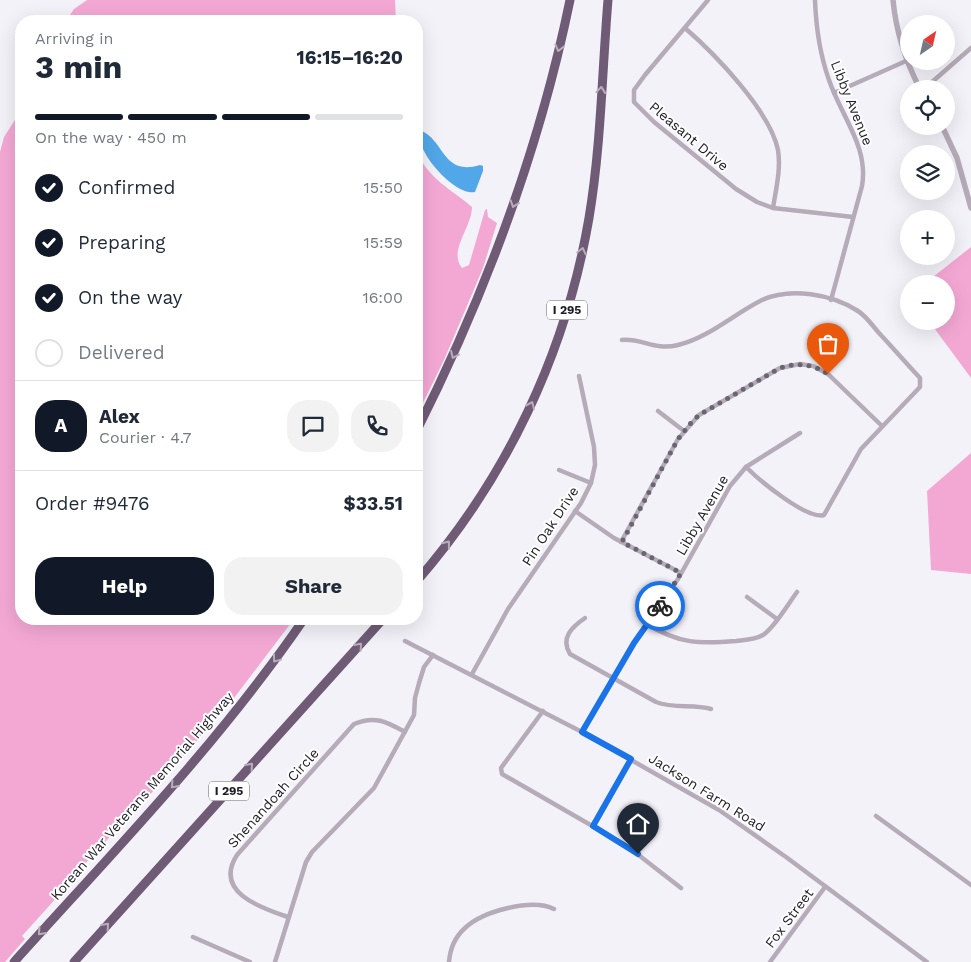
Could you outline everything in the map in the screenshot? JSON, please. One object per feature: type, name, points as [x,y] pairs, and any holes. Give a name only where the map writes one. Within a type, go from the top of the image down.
[{"type":"highway","points":[[423,418],[459,343],[502,236],[535,139],[570,0]]},
{"type":"highway","name":"I 295","points":[[423,573],[456,533],[497,471],[530,408],[559,334],[577,275],[591,204],[608,0]]},
{"type":"highway","name":"Korean War Veterans Memorial Highway","points":[[14,962],[211,741],[300,625]]},
{"type":"highway","name":"I 295","points":[[74,962],[378,625]]},
{"type":"street","name":"Pleasant Drive","points":[[708,0],[634,90],[634,102],[654,122],[736,189],[757,202],[774,208],[854,218]]},
{"type":"street","name":"Libby Avenue","points":[[815,0],[820,49],[834,93],[859,146],[864,176],[830,300]]},
{"type":"street","points":[[894,0],[900,42]]},
{"type":"street","points":[[686,28],[712,53],[759,110],[771,129],[779,159],[774,208]]},
{"type":"street","points":[[934,80],[971,48]]},
{"type":"street","points":[[834,93],[900,64]]},
{"type":"street","points":[[946,135],[953,149],[971,208]]},
{"type":"street","points":[[622,340],[632,340],[656,347],[675,346],[693,340],[771,297],[794,293],[850,306],[863,315],[921,381],[920,387],[882,426],[853,462],[826,513],[822,516],[816,515],[776,493],[746,467]]},
{"type":"street","points":[[622,542],[684,431],[699,415],[780,368],[800,364],[813,366],[828,374],[882,426]]},
{"type":"street","name":"Pin Oak Drive","points":[[472,674],[508,609],[575,511],[591,483],[595,465],[594,447],[579,376]]},
{"type":"street","points":[[658,411],[684,431]]},
{"type":"street","name":"Libby Avenue","points":[[582,732],[613,678],[681,573],[722,498],[738,475],[767,452],[800,433]]},
{"type":"street","points":[[559,470],[591,483]]},
{"type":"street","points":[[575,511],[622,542],[681,573]]},
{"type":"street","points":[[647,624],[676,639],[700,644],[752,639],[765,634],[796,592]]},
{"type":"street","points":[[747,597],[777,619]]},
{"type":"street","points":[[585,618],[570,631],[566,640],[570,654],[664,705],[711,709]]},
{"type":"street","name":"Jackson Farm Road","points":[[405,641],[582,732],[735,820],[927,962]]},
{"type":"street","points":[[275,962],[306,862],[312,852],[374,788],[414,715],[415,698],[424,667],[432,654]]},
{"type":"street","points":[[543,711],[501,770],[503,776],[593,826],[638,854],[680,888]]},
{"type":"street","name":"Shenandoah Circle","points":[[288,917],[268,910],[240,895],[231,881],[230,869],[232,862],[354,724],[366,719],[380,720],[405,732]]},
{"type":"street","points":[[593,826],[631,759]]},
{"type":"street","points":[[876,816],[971,886]]},
{"type":"street","name":"Fox Street","points":[[770,962],[826,887]]},
{"type":"street","points":[[449,962],[455,939],[472,922],[528,904],[554,909]]},
{"type":"street","points":[[193,937],[250,962]]},
{"type":"shaded area","points":[[87,0],[395,0],[396,15],[70,15],[74,9]]},
{"type":"shaded area","points":[[15,120],[15,625],[289,625],[231,702],[221,708],[211,724],[160,784],[89,859],[22,936],[25,939],[5,962],[0,962],[0,152],[4,137]]},
{"type":"shaded area","points":[[423,163],[441,183],[472,207],[471,215],[459,247],[458,261],[462,268],[469,265],[485,210],[487,209],[488,217],[497,223],[483,268],[444,360],[423,403]]},
{"type":"shaded area","points":[[971,247],[971,378],[936,330],[955,330],[955,275],[935,275],[948,265],[955,265],[955,260]]},
{"type":"shaded area","points":[[971,453],[971,574],[931,570],[927,491]]},
{"type":"water","points":[[423,132],[436,142],[451,162],[459,166],[483,166],[475,192],[457,187],[436,169],[423,150]]},
{"type":"way so far","points":[[660,606],[681,573],[622,542],[678,439],[699,415],[780,368],[800,364],[813,366],[828,374]]},
{"type":"route","points":[[638,854],[593,826],[631,759],[582,732],[634,643],[660,606]]}]
